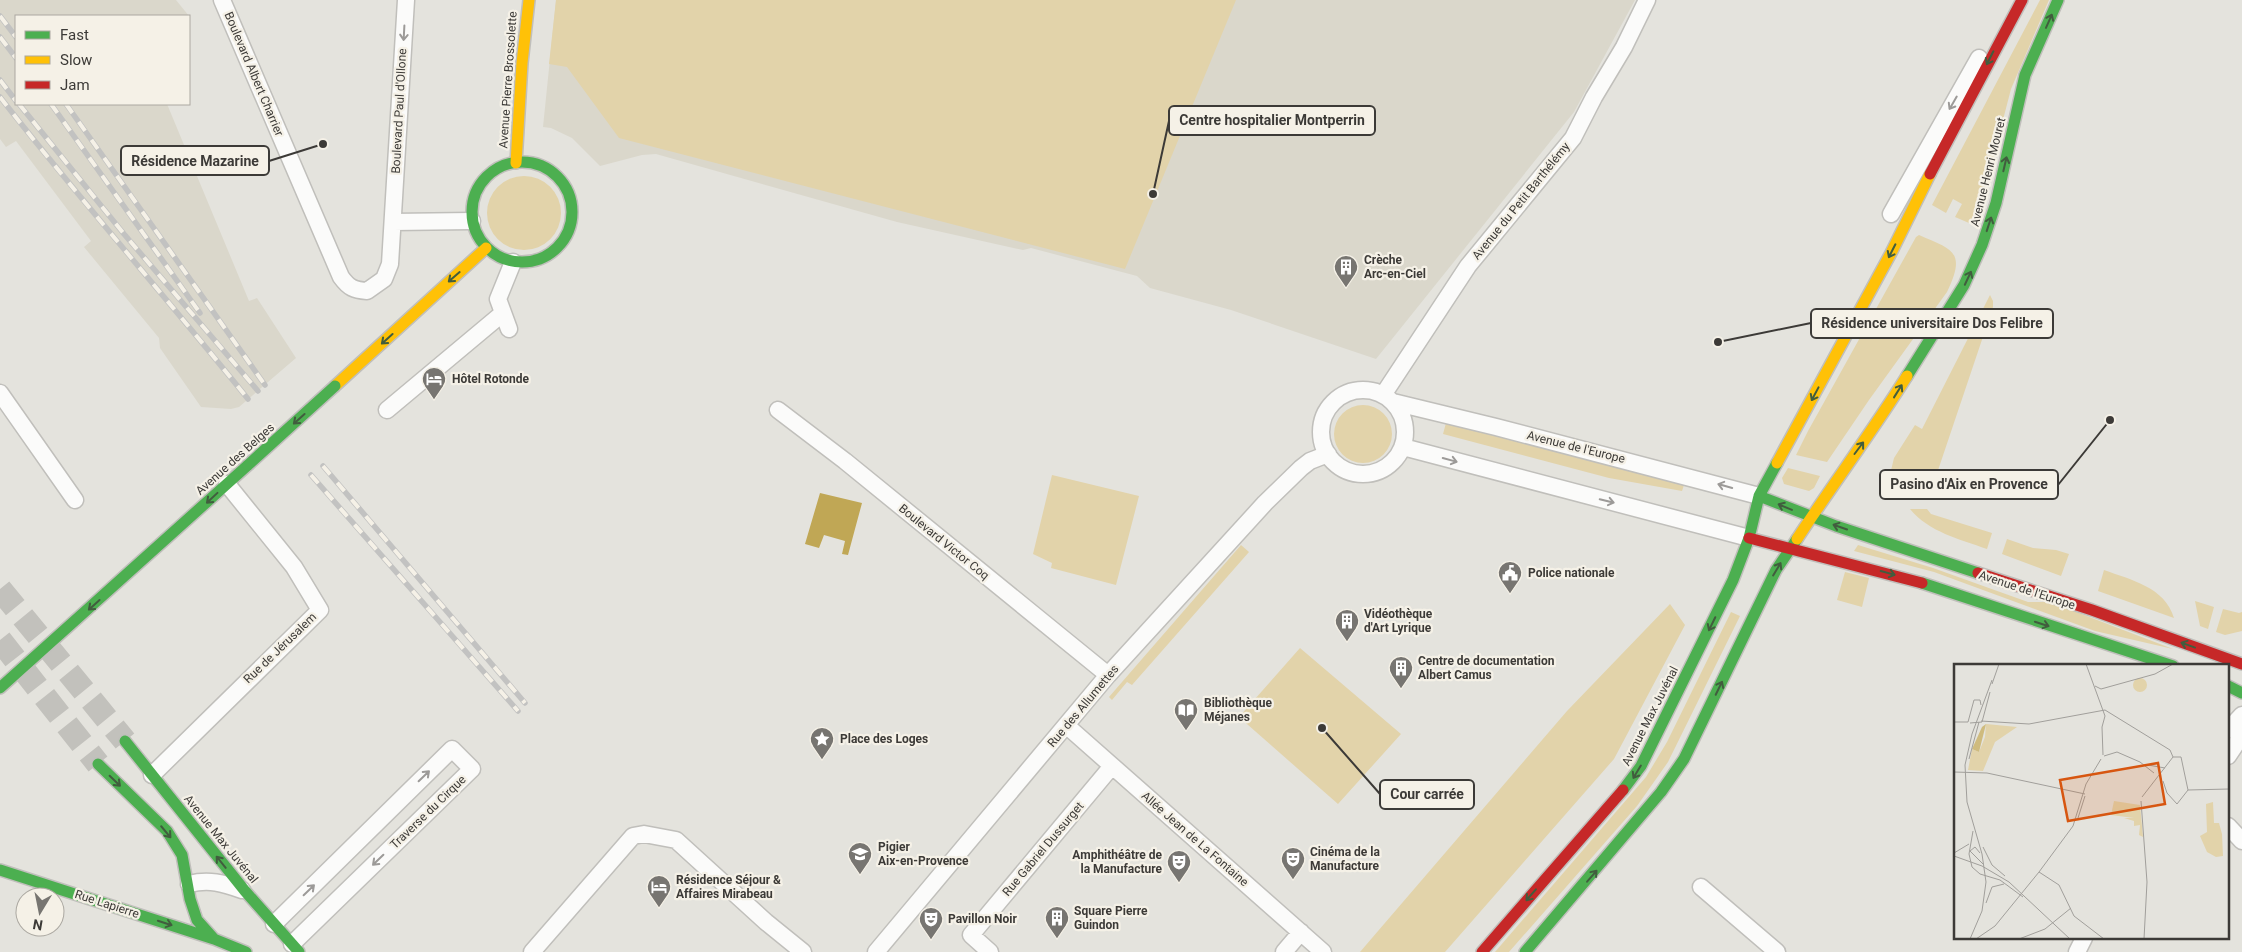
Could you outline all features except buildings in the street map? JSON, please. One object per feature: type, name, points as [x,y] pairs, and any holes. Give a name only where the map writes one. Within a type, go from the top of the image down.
[{"type":"main road","name":"Avenue Pierre Brossolette","points":[[516,163],[528,0]]},
{"type":"main road","points":[[1759,496],[1891,253],[1913,207],[2022,0]]},
{"type":"main road","name":"Avenue Henri Mouret","points":[[1790,550],[1840,473],[1878,423],[1964,285],[1982,245],[1996,202],[2025,74],[2058,0]]},
{"type":"main road","points":[[516,163],[532,163],[548,169],[560,180],[568,194],[572,220],[563,241],[550,254],[532,261],[513,262],[495,255],[486,248],[476,234],[472,221],[472,205],[477,190],[487,176],[500,167],[516,163]]},
{"type":"main road","name":"Avenue des Belges","points":[[0,688],[228,484],[486,248]]},
{"type":"main road","name":"Avenue de l'Europe","points":[[1759,496],[1811,518],[1986,577],[2071,603],[2242,664]]},
{"type":"main road","name":"Avenue Max Juvénal","points":[[1482,952],[1631,781],[1652,744],[1730,588],[1749,538],[1759,496]]},
{"type":"main road","name":"Avenue de l'Europe","points":[[1749,538],[1940,588],[2035,622],[2167,664]]},
{"type":"main road","points":[[1525,952],[1661,792],[1684,759],[1776,570],[1790,550]]},
{"type":"main road","points":[[2230,687],[2242,693]]},
{"type":"main road","name":"Avenue Max Juvénal","points":[[125,741],[244,891],[296,948]]},
{"type":"main road","points":[[98,764],[167,832],[182,855],[189,884],[190,899],[197,920],[214,939],[246,952]]},
{"type":"main road","name":"Rue Lapierre","points":[[0,870],[214,939]]},
{"type":"street","name":"Boulevard Albert Charrier","points":[[222,0],[341,277],[354,290],[367,291],[384,279],[390,264],[393,222]]},
{"type":"street","name":"Boulevard Paul d'Ollone","points":[[393,222],[406,0]]},
{"type":"street","name":"Avenue du Petit Barthélémy","points":[[1388,398],[1468,266],[1573,138],[1594,97],[1624,47],[1647,0]]},
{"type":"street","points":[[1891,214],[2012,0]]},
{"type":"street","points":[[393,222],[472,221]]},
{"type":"street","points":[[509,329],[498,299],[513,262]]},
{"type":"street","points":[[387,410],[503,313]]},
{"type":"street","points":[[1368,390],[1388,398],[1400,411],[1405,435],[1402,447],[1391,464],[1381,470],[1366,474],[1350,472],[1337,465],[1328,454],[1321,433],[1322,422],[1329,408],[1340,397],[1354,391],[1368,390]]},
{"type":"street","points":[[0,393],[75,500]]},
{"type":"street","name":"Avenue de l'Europe","points":[[1388,398],[1759,496]]},
{"type":"street","name":"Boulevard Victor Coq","points":[[778,410],[845,461],[1108,675]]},
{"type":"street","name":"Rue des Allumettes","points":[[1301,468],[1321,433]]},
{"type":"street","points":[[1402,447],[1749,538]]},
{"type":"street","name":"Rue des Allumettes","points":[[876,952],[1108,675],[1265,503],[1310,461],[1328,454]]},
{"type":"street","name":"Rue de Jérusalem","points":[[152,775],[320,610],[294,567],[228,484]]},
{"type":"street","points":[[2230,728],[2242,715]]},
{"type":"street","name":"Allée Jean de La Fontaine","points":[[1067,726],[1323,952]]},
{"type":"street","points":[[2230,753],[2242,735]]},
{"type":"street","name":"Traverse du Cirque","points":[[274,924],[452,749],[472,770],[296,948]]},
{"type":"street","name":"Rue Gabriel Dussurget","points":[[990,952],[971,935],[1112,766]]},
{"type":"street","points":[[2230,828],[2242,841]]},
{"type":"street","points":[[533,951],[633,836],[644,834],[659,835],[676,840],[766,922],[803,952]]},
{"type":"street","points":[[189,884],[202,881],[221,882],[244,891]]},
{"type":"street","points":[[1700,887],[1777,952]]},
{"type":"street","points":[[1284,952],[1301,932]]},
{"type":"street","points":[[2077,952],[2083,940]]},
{"type":"shaded area","points":[[0,0],[176,0],[188,15],[15,15],[15,105],[167,105],[249,301],[257,298],[296,358],[239,407],[231,409],[201,407],[160,348],[159,338],[84,247],[91,241],[16,141],[6,147],[0,139]]},
{"type":"shaded area","points":[[556,0],[1635,0],[1574,112],[1376,359],[1231,310],[1150,288],[1137,276],[1031,248],[1023,250],[897,222],[656,154],[642,155],[600,166],[572,138],[551,128],[543,127]]},
{"type":"shaded area","points":[[556,0],[1236,0],[1125,269],[619,138],[567,67],[549,64]]},
{"type":"shaded area","points":[[2040,0],[2049,0],[2011,89],[1978,216],[1969,223],[1955,217],[1962,204],[1953,199],[1946,213],[1932,205]]},
{"type":"shaded area","points":[[524,176],[545,182],[555,192],[561,213],[555,234],[545,244],[524,250],[503,244],[493,234],[487,213],[493,192],[503,182]]},
{"type":"shaded area","points":[[1919,235],[1948,249],[1956,260],[1953,279],[1947,292],[1827,462],[1796,455],[1916,237]]},
{"type":"shaded area","points":[[1990,295],[1993,307],[1928,500],[1886,491],[1894,458],[1915,425],[1922,429]]},
{"type":"shaded area","points":[[1363,405],[1379,410],[1387,418],[1392,434],[1387,450],[1379,458],[1363,463],[1347,458],[1339,450],[1334,434],[1339,418],[1347,410]]},
{"type":"shaded area","points":[[1446,423],[1684,485],[1682,491],[1609,478],[1443,434]]},
{"type":"shaded area","points":[[1788,468],[1820,476],[1814,488],[1809,491],[1784,484],[1782,478]]},
{"type":"shaded area","points":[[1052,475],[1139,496],[1116,585],[1051,568],[1052,563],[1033,554]]},
{"type":"shaded area","points":[[820,493],[862,503],[848,555],[842,554],[845,541],[824,535],[819,548],[805,544]]},
{"type":"shaded area","points":[[1910,509],[1927,509],[1931,514],[1992,533],[1987,549],[1935,529],[1926,524]]},
{"type":"shaded area","points":[[2007,539],[2033,548],[2056,550],[2069,554],[2061,576],[2002,554]]},
{"type":"shaded area","points":[[1241,545],[1249,552],[1132,685],[1127,682],[1112,700],[1109,697]]},
{"type":"shaded area","points":[[1858,545],[1933,568],[2028,602],[2050,602],[2173,649],[2095,631],[1934,572],[1854,551]]},
{"type":"shaded area","points":[[2104,570],[2136,581],[2155,592],[2170,607],[2174,618],[2098,591]]},
{"type":"shaded area","points":[[1845,572],[1869,578],[1862,607],[1837,600]]},
{"type":"shaded area","points":[[2195,601],[2214,607],[2208,629],[2200,626]]},
{"type":"shaded area","points":[[1670,604],[1685,625],[1614,759],[1445,952],[1360,952],[1567,711]]},
{"type":"shaded area","points":[[2223,609],[2242,612],[2242,631],[2225,635],[2216,632]]},
{"type":"shaded area","points":[[1731,612],[1740,616],[1668,762],[1637,806],[1509,952],[1495,952],[1646,777],[1667,742]]},
{"type":"shaded area","points":[[1300,648],[1401,734],[1338,804],[1239,717]]},
{"type":"tunnel","points":[[0,589],[125,741]]},
{"type":"tunnel","points":[[0,640],[98,764]]},
{"type":"railway","points":[[0,16],[15,36]]},
{"type":"railway","points":[[0,37],[15,57]]},
{"type":"railway","points":[[0,80],[15,100]]},
{"type":"railway","points":[[0,97],[248,399]]},
{"type":"railway","points":[[20,105],[124,234],[258,391]]},
{"type":"railway","points":[[52,105],[200,313]]},
{"type":"railway","points":[[67,105],[265,385]]},
{"type":"railway","points":[[323,466],[525,703]]},
{"type":"railway","points":[[311,475],[518,711]]},
{"type":"traffic: fast","points":[[1907,376],[1964,285],[1982,245],[1996,203],[2025,75],[2058,0]]},
{"type":"traffic: fast","points":[[522,162],[541,166],[557,177],[568,193],[572,212],[568,231],[557,247],[541,258],[522,262],[503,258],[487,247],[476,231],[472,212],[476,193],[487,177],[503,166],[522,162]]},
{"type":"traffic: fast","points":[[248,465],[335,386]]},
{"type":"traffic: fast","points":[[1623,790],[1641,766],[1733,580],[1749,538],[1759,496],[1777,463]]},
{"type":"traffic: fast","points":[[0,688],[248,465]]},
{"type":"traffic: fast","points":[[1759,496],[1836,526],[1978,573]]},
{"type":"traffic: fast","points":[[1525,952],[1661,792],[1684,759],[1776,570],[1797,539]]},
{"type":"traffic: fast","points":[[1922,583],[2167,664]]},
{"type":"traffic: fast","points":[[2230,687],[2242,693]]},
{"type":"traffic: fast","points":[[125,741],[245,891],[299,952]]},
{"type":"traffic: fast","points":[[98,764],[167,831],[182,855],[190,899],[197,920],[214,939]]},
{"type":"traffic: fast","points":[[0,870],[214,939],[246,952]]},
{"type":"traffic: slow","points":[[516,163],[522,63],[529,0]]},
{"type":"traffic: slow","points":[[1777,463],[1891,253],[1930,174]]},
{"type":"traffic: slow","points":[[335,386],[486,248]]},
{"type":"traffic: slow","points":[[1797,539],[1907,376]]},
{"type":"traffic: jam","points":[[1930,174],[2022,0]]},
{"type":"traffic: jam","points":[[1749,538],[1922,583]]},
{"type":"traffic: jam","points":[[1978,573],[2092,610],[2242,664]]},
{"type":"traffic: jam","points":[[1482,952],[1623,790]]},
{"type":"place","name":"Résidence Mazarine","points":[[323,144]]},
{"type":"place","name":"Centre hospitalier Montperrin","points":[[1153,194]]},
{"type":"place","name":"Crèche Arc-en-Ciel","points":[[1346,288]]},
{"type":"place","name":"Résidence universitaire Dos Felibre","points":[[1718,342]]},
{"type":"place","name":"Hôtel Rotonde","points":[[434,400]]},
{"type":"place","name":"Pasino d'Aix en Provence","points":[[2110,420]]},
{"type":"place","name":"Police nationale","points":[[1510,594]]},
{"type":"place","name":"Vidéothèque d'Art Lyrique","points":[[1347,642]]},
{"type":"place","name":"Centre de documentation Albert Camus","points":[[1401,689]]},
{"type":"place","name":"Cour carrée","points":[[1322,728]]},
{"type":"place","name":"Bibliothèque Méjanes","points":[[1186,731]]},
{"type":"place","name":"Place des Loges","points":[[822,760]]},
{"type":"place","name":"Pigier Aix-en-Provence","points":[[860,875]]},
{"type":"place","name":"Cinéma de la Manufacture","points":[[1293,880]]},
{"type":"place","name":"Amphithéâtre de la Manufacture","points":[[1179,883]]},
{"type":"place","name":"Résidence Séjour & Affaires Mirabeau","points":[[659,908]]},
{"type":"place","name":"Square Pierre Guindon","points":[[1057,939]]},
{"type":"place","name":"Pavillon Noir","points":[[931,940]]}]
